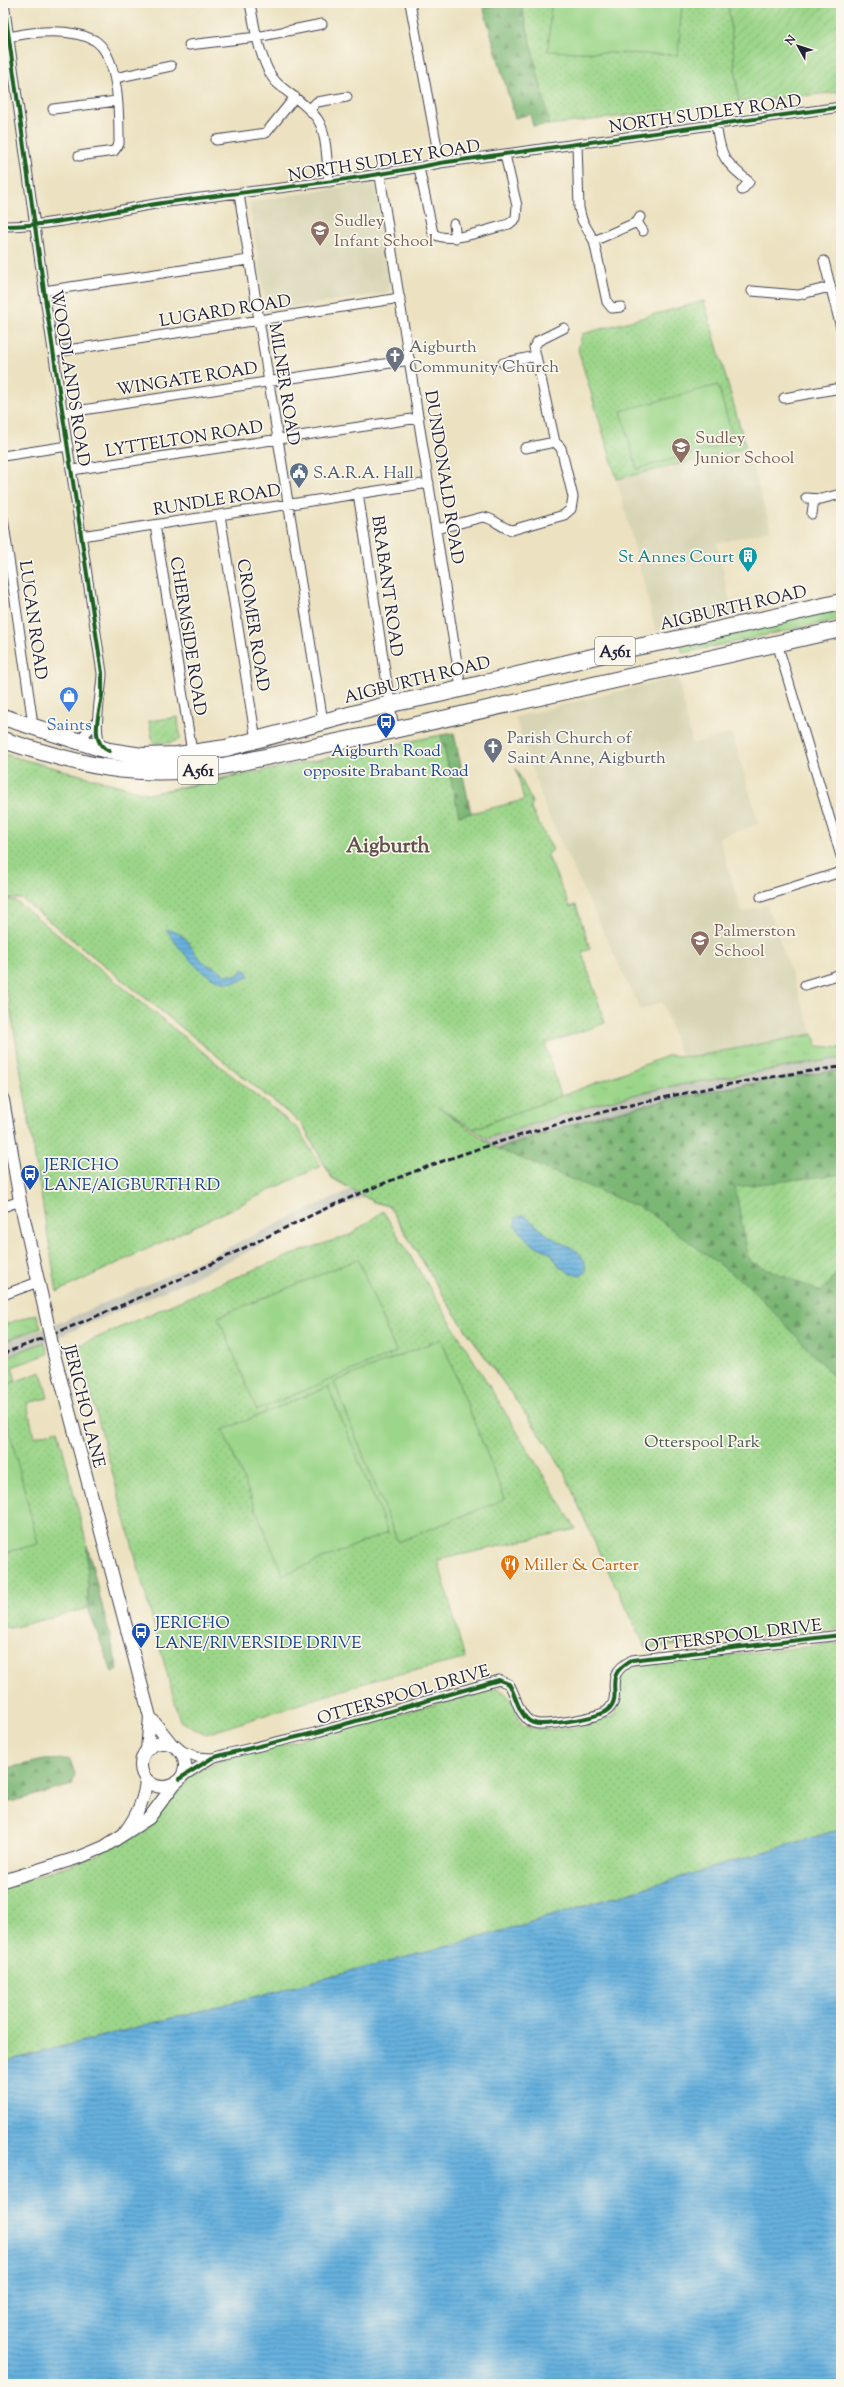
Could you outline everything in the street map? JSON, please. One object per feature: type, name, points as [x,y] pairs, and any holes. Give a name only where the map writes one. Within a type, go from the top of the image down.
[{"type":"highway","name":"AIGBURTH ROAD","points":[[3,717],[72,741],[109,751],[142,756],[192,752],[256,740],[390,704],[617,650],[672,640],[841,602]]},
{"type":"highway","name":"A561","points":[[3,740],[77,763],[134,772],[158,772],[218,767],[394,730],[841,629]]},
{"type":"street","name":"WOODLANDS ROAD","points":[[4,3],[6,37],[36,224],[44,291],[55,352],[102,673],[102,695],[96,722],[99,743],[109,751]]},
{"type":"street","points":[[250,3],[257,37],[270,72],[276,82],[295,97],[318,119],[322,129],[329,182]]},
{"type":"street","points":[[410,3],[440,163]]},
{"type":"street","points":[[189,45],[257,37],[322,24]]},
{"type":"street","points":[[6,37],[41,32],[73,33],[85,36],[95,41],[107,55],[115,78],[119,144],[114,151],[79,156]]},
{"type":"street","points":[[115,78],[171,66]]},
{"type":"street","points":[[216,140],[266,133],[295,97]]},
{"type":"street","points":[[309,110],[317,102],[348,97]]},
{"type":"street","points":[[53,109],[117,101]]},
{"type":"street","name":"NORTH SUDLEY ROAD","points":[[3,226],[69,220],[164,203],[380,176],[440,163],[841,107]]},
{"type":"street","points":[[716,124],[719,145],[727,164],[750,182],[742,190]]},
{"type":"street","points":[[577,145],[579,208],[582,220],[594,241],[607,302],[612,308],[622,307]]},
{"type":"street","points":[[419,168],[434,233],[442,238],[456,238],[509,224],[516,218],[517,206],[505,155]]},
{"type":"street","name":"DUNDONALD ROAD","points":[[380,176],[437,529],[460,688]]},
{"type":"street","name":"MILNER ROAD","points":[[239,194],[248,260],[323,722]]},
{"type":"street","points":[[594,241],[638,220],[643,231]]},
{"type":"street","points":[[454,224],[456,238]]},
{"type":"street","points":[[44,291],[248,260]]},
{"type":"street","points":[[824,261],[841,328]]},
{"type":"street","points":[[752,291],[798,295],[830,287]]},
{"type":"street","name":"LUGARD ROAD","points":[[55,352],[400,298]]},
{"type":"street","points":[[437,529],[483,517],[488,518],[506,529],[512,530],[564,515],[571,509],[574,497],[561,448],[555,442],[534,347],[538,341],[564,328]]},
{"type":"street","points":[[503,364],[535,356]]},
{"type":"street","name":"WINGATE ROAD","points":[[63,413],[410,360]]},
{"type":"street","points":[[784,398],[841,388]]},
{"type":"street","name":"LYTTELTON ROAD","points":[[72,470],[419,418]]},
{"type":"street","points":[[525,448],[555,442]]},
{"type":"street","points":[[3,456],[68,446]]},
{"type":"street","name":"RUNDLE ROAD","points":[[81,536],[429,483]]},
{"type":"street","name":"BRABANT ROAD","points":[[358,493],[394,730]]},
{"type":"street","points":[[812,514],[810,499],[841,494]]},
{"type":"street","name":"CROMER ROAD","points":[[220,515],[256,740]]},
{"type":"street","name":"LUCAN ROAD","points":[[3,518],[31,710],[30,727]]},
{"type":"street","name":"CHERMSIDE ROAD","points":[[155,525],[192,752]]},
{"type":"street","points":[[777,643],[841,856]]},
{"type":"street","points":[[72,741],[83,736],[96,722]]},
{"type":"street","points":[[761,897],[841,872]]},
{"type":"street","points":[[806,985],[841,974]]},
{"type":"street","name":"JERICHO LANE","points":[[3,1100],[20,1201],[54,1354],[150,1717],[147,1750]]},
{"type":"street","points":[[3,1207],[20,1201]]},
{"type":"street","points":[[3,1294],[38,1282]]},
{"type":"street","name":"OTTERSPOOL DRIVE","points":[[176,1747],[197,1757],[212,1758],[314,1733],[499,1680],[509,1684],[516,1695],[520,1712],[528,1720],[539,1724],[599,1716],[609,1710],[613,1702],[614,1677],[620,1666],[632,1660],[841,1636]]},
{"type":"street","name":"JERICHO LANE","points":[[150,1717],[176,1747]]},
{"type":"street","points":[[3,1881],[80,1857],[104,1847],[149,1818],[178,1780],[184,1767],[182,1754],[176,1747],[159,1743],[147,1750],[141,1766],[146,1779],[144,1794],[139,1809],[123,1834]]},
{"type":"street","name":"OTTERSPOOL DRIVE","points":[[178,1780],[212,1758]]},
{"type":"street","points":[[146,1779],[151,1783],[164,1786],[178,1780]]},
{"type":"shaded area","name":"Sudley Infant School","points":[[375,182],[390,292],[267,311],[249,202]]},
{"type":"shaded area","name":"Sudley Junior School","points":[[704,301],[771,529],[717,544],[733,615],[656,631],[617,479],[578,350],[582,334]]},
{"type":"shaded area","points":[[678,677],[692,744],[732,733],[759,824],[719,837],[742,913],[767,905],[813,1034],[692,1057],[681,1056],[662,1002],[640,1010],[546,810],[515,717]]},
{"type":"shaded area","points":[[841,1058],[841,1070],[693,1095],[604,1115],[408,1179],[331,1211],[183,1283],[65,1334],[3,1358],[3,1342],[61,1322],[178,1271],[391,1170],[597,1104],[662,1088]]},
{"type":"green space","points":[[482,3],[521,3],[550,125],[533,126],[530,114],[515,118]]},
{"type":"green space","points":[[521,3],[728,3],[739,102],[550,125]]},
{"type":"green space","points":[[551,3],[682,3],[678,55],[548,51]]},
{"type":"green space","points":[[728,3],[841,3],[841,92],[739,102]]},
{"type":"green space","points":[[704,301],[746,448],[617,479],[578,350],[582,334]]},
{"type":"green space","points":[[718,385],[734,442],[637,469],[621,411]]},
{"type":"green space","points":[[841,604],[841,619],[683,653],[679,641]]},
{"type":"green space","points":[[178,717],[180,739],[170,743],[153,743],[149,721]]},
{"type":"green space","points":[[454,733],[471,813],[459,816],[441,735]]},
{"type":"green space","name":"Otterspool Park","points":[[441,735],[459,816],[524,800],[516,768],[532,802],[531,809],[553,850],[547,854],[570,907],[576,905],[590,949],[582,952],[605,1023],[545,1044],[561,1096],[473,1129],[438,1107],[498,1149],[646,1210],[750,1287],[841,1384],[841,1629],[646,1648],[598,1550],[565,1474],[547,1444],[454,1313],[389,1206],[374,1202],[332,1178],[302,1124],[22,899],[3,898],[3,754],[149,794]]},
{"type":"green space","name":"Otterspool Park","points":[[3,754],[149,794],[237,775],[425,1099],[498,1149],[578,1122],[664,1101],[752,1083],[841,1070],[841,1174],[821,1292],[841,1269],[841,1467],[646,1648],[645,1549],[547,1444],[454,1313],[389,1206],[374,1202],[332,1178],[302,1124],[22,899],[3,898]]},
{"type":"green space","points":[[3,899],[16,901],[298,1129],[321,1166],[57,1292],[9,1000],[3,986]]},
{"type":"green space","points":[[813,1034],[817,1046],[841,1048],[841,1058],[662,1088],[597,1104],[487,1138],[473,1129],[670,1055],[692,1057]]},
{"type":"green space","points":[[841,1174],[841,1269],[821,1292],[749,1261],[735,1187]]},
{"type":"green space","points":[[383,1211],[576,1529],[438,1560],[465,1659],[374,1680],[206,1734],[180,1721],[78,1346],[209,1288],[298,1252],[350,1235]]},
{"type":"green space","points":[[358,1259],[396,1352],[257,1410],[218,1317]]},
{"type":"green space","points":[[36,1314],[41,1327],[3,1342],[3,1325]]},
{"type":"green space","points":[[441,1339],[505,1499],[398,1542],[334,1382]]},
{"type":"green space","points":[[45,1342],[48,1354],[12,1367],[16,1381],[3,1386],[3,1358]]},
{"type":"green space","points":[[41,1372],[48,1398],[27,1403],[34,1437],[58,1430],[87,1545],[88,1608],[11,1628],[3,1627],[3,1386]]},
{"type":"green space","points":[[328,1387],[388,1532],[283,1575],[223,1430]]},
{"type":"green space","points":[[3,1405],[38,1544],[3,1553]]},
{"type":"green space","points":[[87,1545],[118,1669],[112,1672],[88,1608]]},
{"type":"green space","points":[[841,1643],[841,1829],[465,1942],[3,2062],[3,1888],[98,1855],[167,1804],[193,1774],[222,1760],[494,1689],[500,1690],[509,1697],[523,1726],[557,1729],[581,1726],[615,1715],[618,1679],[622,1674],[638,1665]]},
{"type":"green space","points":[[70,1759],[75,1774],[72,1785],[3,1804],[3,1769],[44,1760]]},
{"type":"water","points":[[166,929],[181,935],[186,939],[198,957],[209,965],[220,970],[225,975],[238,975],[243,969],[247,971],[249,976],[237,982],[225,982],[213,978],[190,960]]},
{"type":"water","points":[[524,1215],[549,1236],[575,1250],[583,1258],[586,1271],[581,1275],[571,1274],[559,1266],[551,1253],[530,1243],[515,1225],[516,1218]]},
{"type":"water","points":[[841,1829],[841,2384],[3,2384],[3,2062],[465,1942]]},
{"type":"railway","points":[[3,1354],[72,1326],[184,1277],[342,1201],[449,1159],[559,1124],[615,1109],[727,1085],[841,1067]]},
{"type":"cycle path","points":[[4,3],[44,291],[102,673],[102,695],[97,734],[103,747],[109,751]]},
{"type":"cycle path","points":[[3,226],[43,224],[162,203],[336,181],[440,163],[841,107]]},
{"type":"cycle path","points":[[179,1779],[212,1758],[314,1733],[499,1680],[509,1684],[521,1711],[530,1721],[541,1724],[566,1722],[597,1715],[609,1709],[613,1703],[614,1685],[617,1673],[622,1666],[632,1660],[841,1635]]},
{"type":"place","name":"Sudley Infant School","points":[[320,247]]},
{"type":"place","name":"Aigburth Community Church","points":[[395,373]]},
{"type":"place","name":"Sudley Junior School","points":[[681,464]]},
{"type":"place","name":"S.A.R.A. Hall","points":[[299,489]]},
{"type":"place","name":"St Annes Court","points":[[748,573]]},
{"type":"place","name":"Saints","points":[[69,713]]},
{"type":"place","name":"Aigburth Road opposite Brabant Road","points":[[386,739]]},
{"type":"place","name":"Parish Church of Saint Anne, Aigburth","points":[[493,764]]},
{"type":"place","name":"Palmerston School","points":[[700,957]]},
{"type":"place","name":"JERICHO LANE/AIGBURTH RD","points":[[30,1191]]},
{"type":"place","name":"Miller & Carter","points":[[510,1581]]},
{"type":"place","name":"JERICHO LANE/RIVERSIDE DRIVE","points":[[141,1649]]},
{"type":"district","name":"Aigburth","points":[[388,845]]}]
